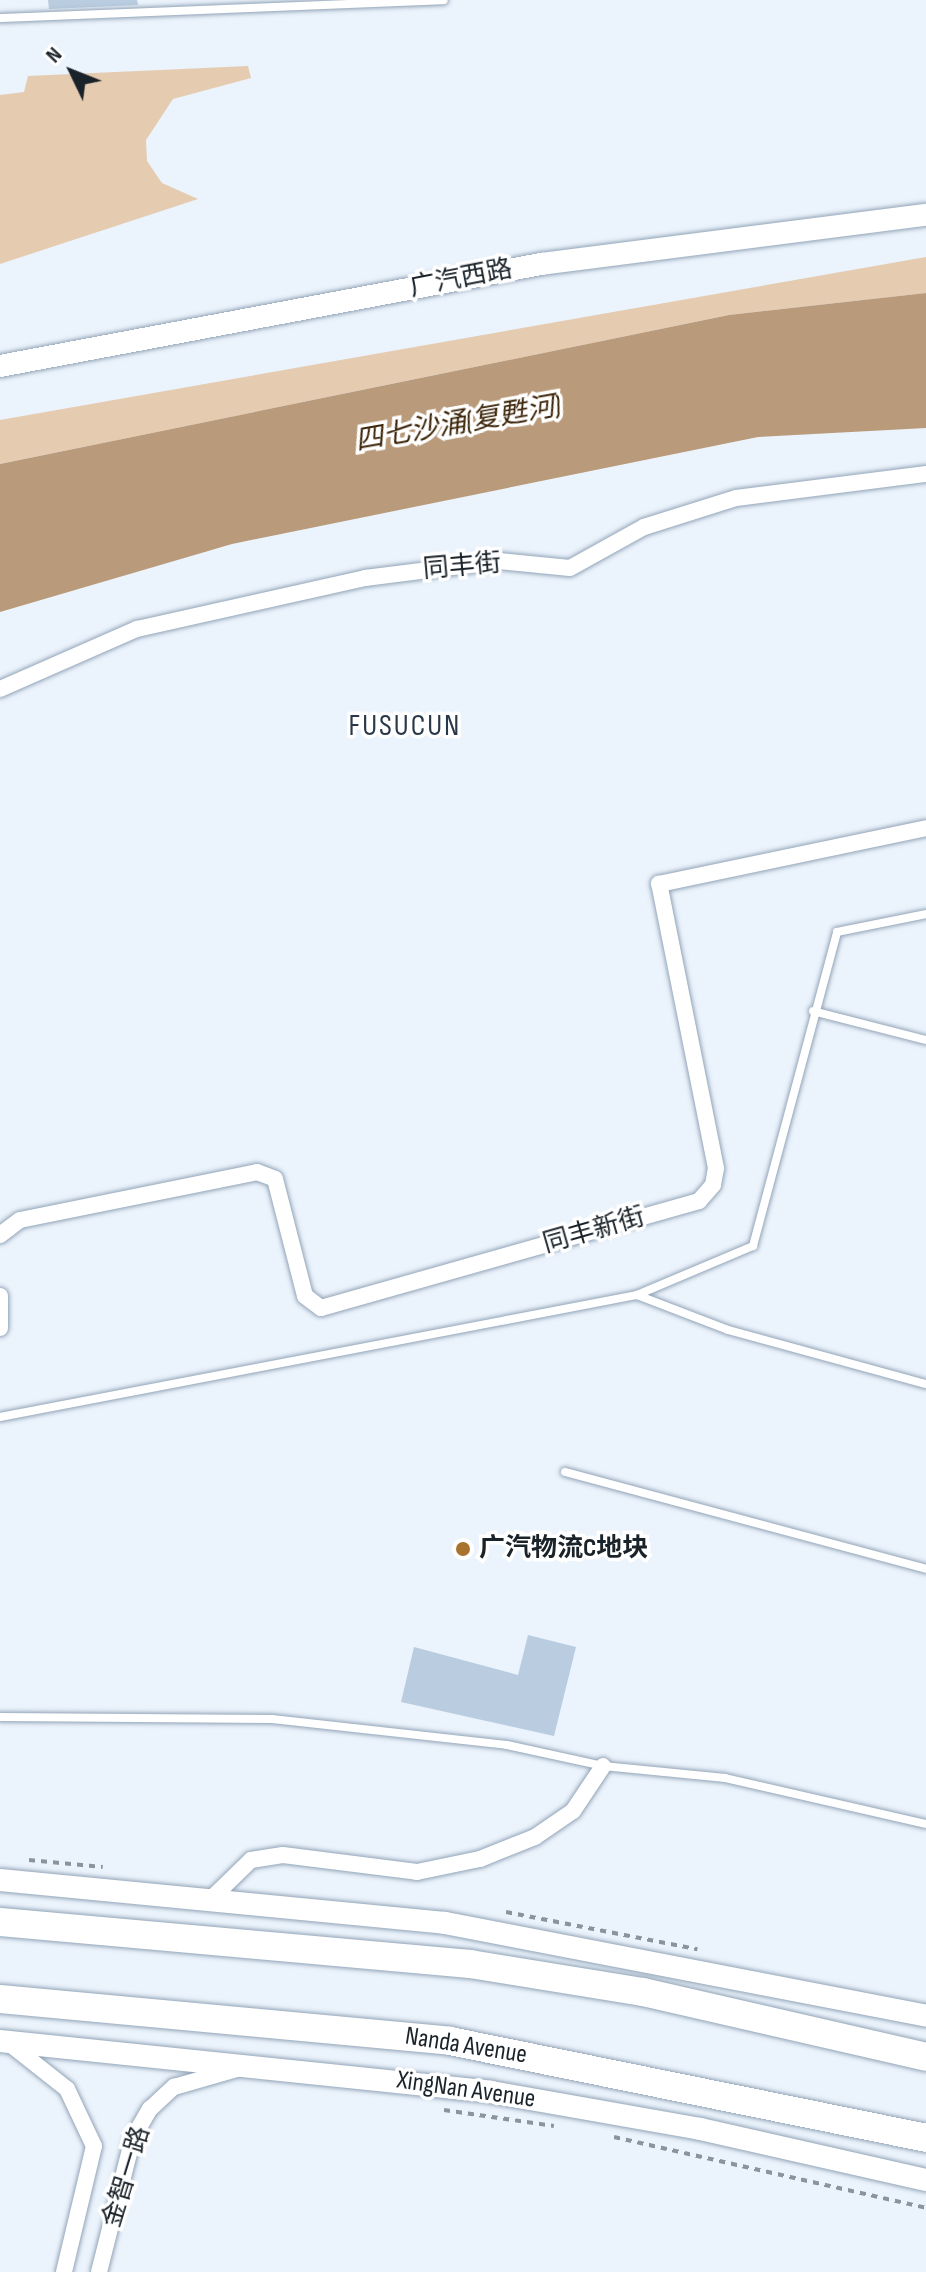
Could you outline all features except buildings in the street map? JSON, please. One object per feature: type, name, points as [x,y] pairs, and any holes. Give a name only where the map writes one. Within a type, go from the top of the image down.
[{"type":"highway","points":[[0,1922],[470,1964],[643,1992],[926,2057]]},
{"type":"highway","name":"Nanda Avenue","points":[[0,1999],[450,2041],[926,2138]]},
{"type":"main road","name":"广汽西路","points":[[0,366],[541,264],[926,215]]},
{"type":"main road","points":[[0,1880],[211,1899],[545,1938],[926,2016]]},
{"type":"main road","name":"XingNan Avenue","points":[[3,2041],[261,2063],[639,2118],[926,2180]]},
{"type":"street","name":"同丰街","points":[[0,689],[137,629],[365,578],[499,561],[570,568],[644,527],[736,498],[926,474]]},
{"type":"street","name":"同丰新街","points":[[0,1235],[20,1220],[257,1172],[275,1179],[305,1296],[321,1308],[699,1201],[716,1168],[659,884],[926,828]]},
{"type":"street","points":[[0,1296],[0,1328]]},
{"type":"street","points":[[211,1899],[251,1860],[283,1855],[417,1872],[480,1859],[535,1837],[573,1811],[603,1766]]},
{"type":"street","name":"金智一路","points":[[3,2041],[67,2089],[94,2146],[64,2272]]},
{"type":"street","name":"金智一路","points":[[99,2272],[133,2138],[150,2109],[174,2087],[261,2063]]},
{"type":"lane","points":[[0,18],[444,0]]},
{"type":"lane","points":[[0,1417],[637,1295],[753,1246],[813,1011],[837,932],[926,914]]},
{"type":"lane","points":[[813,1011],[926,1040]]},
{"type":"lane","points":[[637,1295],[728,1330],[926,1384]]},
{"type":"lane","points":[[565,1472],[926,1569]]},
{"type":"lane","points":[[0,1717],[272,1719],[507,1745],[603,1766],[725,1778],[926,1824]]},
{"type":"path","points":[[437,2109],[564,2128]]},
{"type":"path","points":[[608,2136],[926,2208]]},
{"type":"shaded area","points":[[248,66],[251,78],[173,99],[146,140],[147,161],[162,183],[198,199],[0,264],[0,95],[24,92],[28,76]]},
{"type":"shaded area","points":[[926,257],[926,293],[729,315],[0,464],[0,420]]},
{"type":"water","name":"四七沙涌(复甦河)","points":[[926,293],[926,428],[758,437],[232,544],[0,612],[0,464],[729,315]]},
{"type":"place","name":"广汽物流C地块","points":[[463,1549]]},
{"type":"district","name":"FUSUCUN","points":[[405,726]]}]
